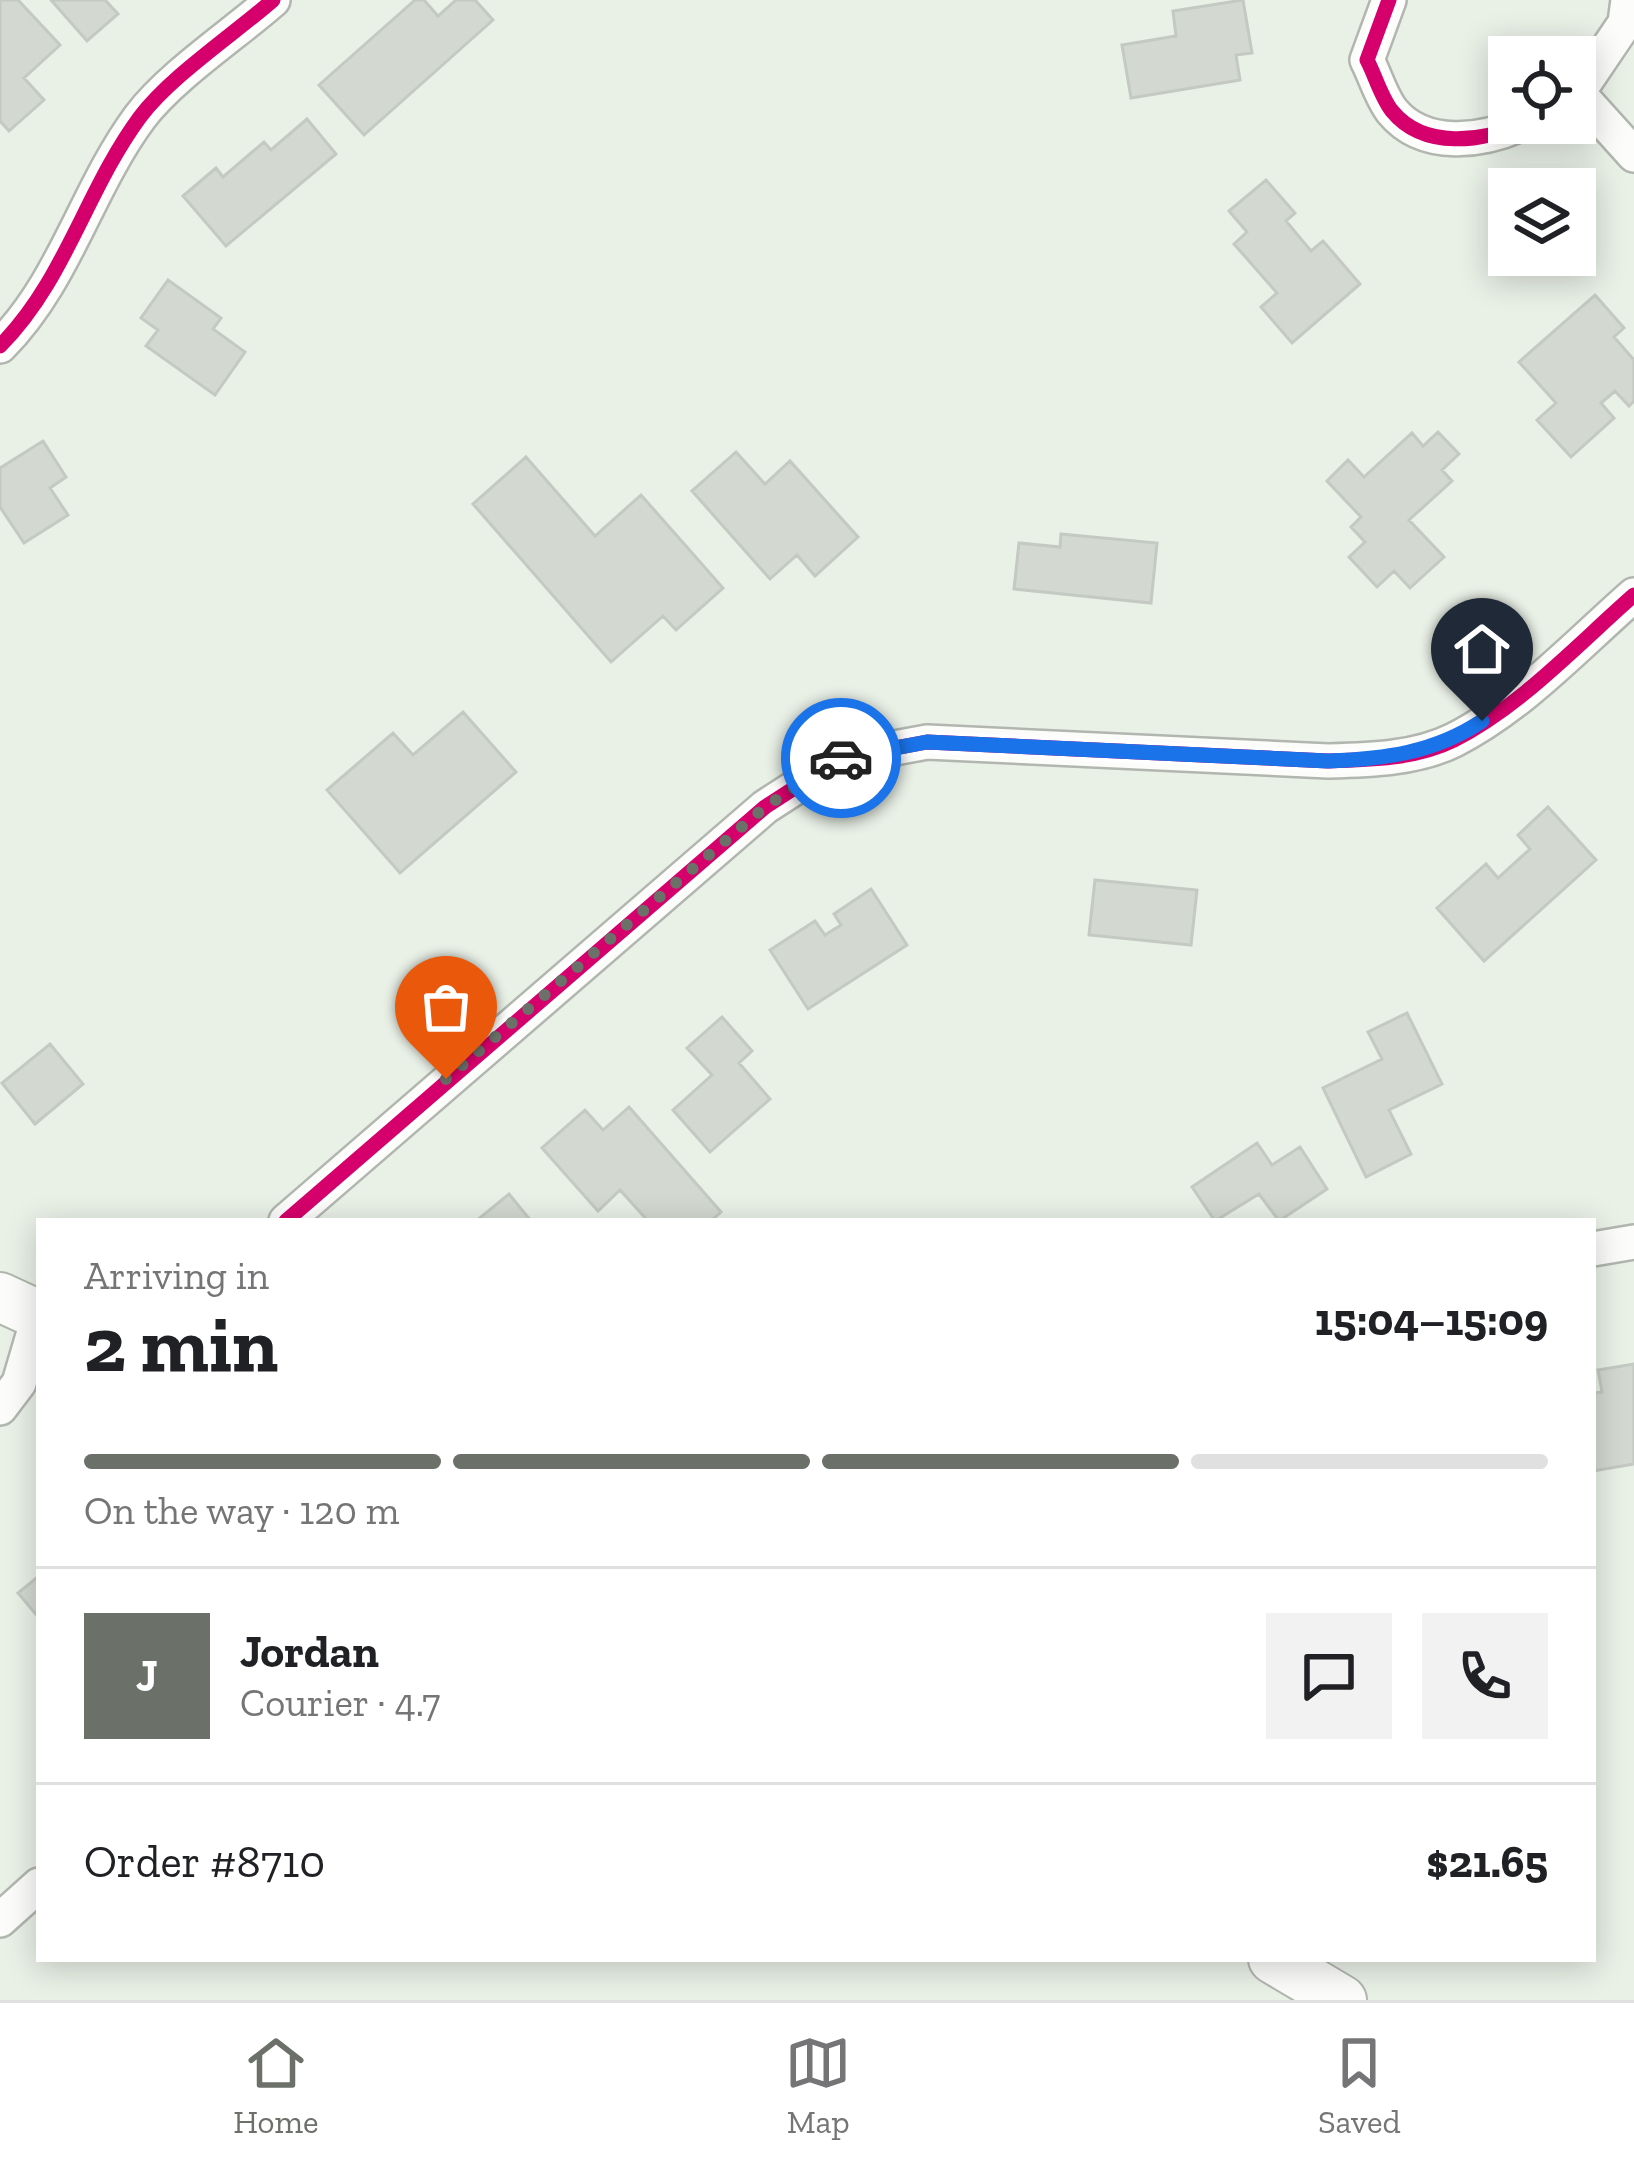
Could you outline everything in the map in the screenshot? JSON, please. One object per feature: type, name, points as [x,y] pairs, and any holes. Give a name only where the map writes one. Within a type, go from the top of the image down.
[{"type":"main road","points":[[0,1297],[36,1314]]},
{"type":"main road","points":[[1278,1962],[1342,2000]]},
{"type":"street","points":[[0,346],[27,320],[56,274],[102,177],[143,113],[273,0]]},
{"type":"street","points":[[1389,0],[1367,60],[1392,111],[1425,135],[1459,139],[1488,135]]},
{"type":"street","points":[[1596,66],[1624,23],[1628,0]]},
{"type":"street","points":[[1596,116],[1634,155]]},
{"type":"street","points":[[289,1218],[765,807],[841,758],[927,742],[1328,761],[1388,759],[1453,741],[1511,702],[1634,595]]},
{"type":"street","points":[[1596,1248],[1634,1242]]},
{"type":"street","points":[[0,1408],[19,1383],[36,1325]]},
{"type":"street","points":[[0,1920],[36,1889]]},
{"type":"building","points":[[0,0],[18,0],[60,45],[24,78],[44,100],[9,131],[0,121]]},
{"type":"building","points":[[51,0],[105,0],[118,14],[87,41]]},
{"type":"building","points":[[415,0],[424,0],[438,16],[456,0],[475,0],[493,20],[364,135],[319,85]]},
{"type":"building","points":[[1243,0],[1252,53],[1236,55],[1240,80],[1131,98],[1122,45],[1176,36],[1173,11]]},
{"type":"building","points":[[307,119],[336,154],[226,246],[183,196],[216,168],[223,177],[264,142],[271,150]]},
{"type":"building","points":[[1266,180],[1295,213],[1286,221],[1311,251],[1323,241],[1360,284],[1292,343],[1261,307],[1277,293],[1234,244],[1247,232],[1229,211]]},
{"type":"building","points":[[168,280],[221,318],[213,329],[245,352],[215,395],[146,346],[158,330],[141,318]]},
{"type":"building","points":[[1595,295],[1624,328],[1614,337],[1634,360],[1634,401],[1629,406],[1615,391],[1601,403],[1614,418],[1571,457],[1537,420],[1556,403],[1519,362]]},
{"type":"building","points":[[1438,432],[1459,454],[1442,470],[1452,481],[1409,520],[1444,557],[1410,588],[1394,571],[1377,587],[1349,557],[1365,542],[1351,527],[1361,517],[1327,481],[1348,460],[1364,477],[1412,433],[1423,446]]},
{"type":"building","points":[[43,441],[66,477],[50,488],[68,515],[24,543],[0,507],[0,468]]},
{"type":"building","points":[[736,452],[765,484],[790,461],[858,537],[815,576],[797,555],[770,579],[692,491]]},
{"type":"building","points":[[526,457],[595,536],[641,495],[723,588],[676,630],[663,616],[611,662],[473,504]]},
{"type":"building","points":[[1061,534],[1157,543],[1151,603],[1014,589],[1019,543],[1060,547]]},
{"type":"building","points":[[463,712],[516,772],[400,873],[327,790],[393,733],[413,755]]},
{"type":"building","points":[[1548,807],[1596,860],[1484,961],[1437,908],[1486,864],[1498,878],[1530,849],[1518,835]]},
{"type":"building","points":[[1095,880],[1197,890],[1191,945],[1089,935]]},
{"type":"building","points":[[871,889],[907,945],[808,1009],[770,950],[815,921],[825,935],[841,925],[834,914]]},
{"type":"building","points":[[1407,1013],[1442,1084],[1389,1110],[1411,1154],[1366,1177],[1323,1088],[1382,1059],[1368,1032]]},
{"type":"building","points":[[722,1017],[752,1051],[739,1063],[770,1099],[710,1152],[673,1110],[712,1075],[687,1048]]},
{"type":"building","points":[[50,1044],[83,1084],[35,1124],[2,1083]]},
{"type":"building","points":[[629,1107],[721,1212],[714,1218],[645,1218],[620,1190],[598,1211],[542,1148],[585,1110],[603,1130]]},
{"type":"building","points":[[1257,1143],[1272,1165],[1300,1147],[1327,1189],[1284,1218],[1277,1218],[1259,1194],[1213,1218],[1192,1187]]},
{"type":"building","points":[[509,1194],[529,1218],[480,1218]]},
{"type":"building","points":[[1634,1364],[1634,1464],[1596,1470],[1596,1393],[1602,1392],[1598,1370]]},
{"type":"building","points":[[36,1578],[36,1614],[18,1593]]},
{"type":"cycle path","points":[[0,346],[42,293],[104,174],[140,117],[185,71],[273,0]]},
{"type":"cycle path","points":[[1389,0],[1367,60],[1392,111],[1420,132],[1437,137],[1488,135]]},
{"type":"cycle path","points":[[289,1218],[765,807],[841,758],[927,742],[1328,761],[1408,755],[1454,740],[1503,710],[1634,595]]},
{"type":"way so far","points":[[446,1079],[765,807],[841,758]]},
{"type":"route","points":[[841,758],[927,742],[1328,761],[1388,759],[1453,741],[1482,721]]}]
